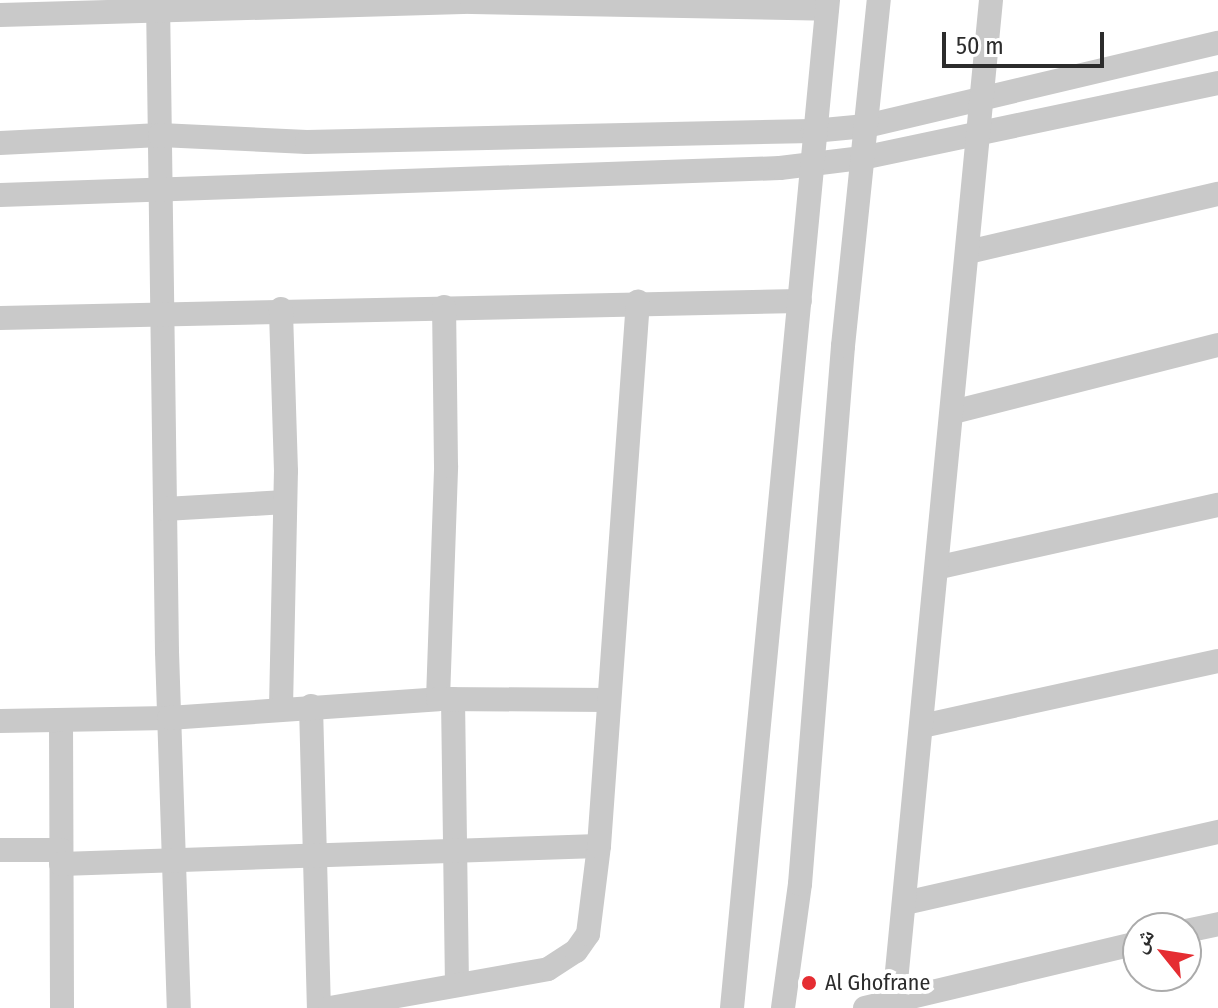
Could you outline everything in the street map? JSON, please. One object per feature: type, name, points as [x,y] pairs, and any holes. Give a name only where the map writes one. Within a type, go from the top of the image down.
[{"type":"street","points":[[783,1008],[800,884],[862,158],[879,0]]},
{"type":"street","points":[[894,1002],[940,567],[991,0]]},
{"type":"street","points":[[0,15],[47,6],[272,3],[472,1],[828,5],[813,131],[800,301],[732,1008]]},
{"type":"street","points":[[158,5],[160,316],[179,1008]]},
{"type":"street","points":[[0,143],[160,135],[307,142],[813,131],[866,126],[984,95],[1218,43]]},
{"type":"street","points":[[0,195],[161,192],[811,165],[980,135],[1218,83]]},
{"type":"street","points":[[968,252],[1218,194]]},
{"type":"street","points":[[0,318],[638,301],[800,301]]},
{"type":"street","points":[[330,1008],[548,969],[576,951],[590,926],[599,846],[638,301]]},
{"type":"street","points":[[444,307],[445,699],[454,850],[457,985]]},
{"type":"street","points":[[281,309],[285,502],[281,708]]},
{"type":"street","points":[[953,412],[1218,345]]},
{"type":"street","points":[[165,509],[285,502]]},
{"type":"street","points":[[940,567],[1218,505]]},
{"type":"street","points":[[922,726],[1218,661]]},
{"type":"street","points":[[0,721],[169,718],[445,699],[608,700]]},
{"type":"street","points":[[311,706],[319,1008]]},
{"type":"street","points":[[61,720],[62,1008]]},
{"type":"street","points":[[905,903],[1218,832]]},
{"type":"street","points":[[0,850],[61,857],[173,861],[599,846]]},
{"type":"street","points":[[865,1008],[1122,947]]},
{"type":"place","name":"Al Ghofrane","points":[[809,983]]}]
